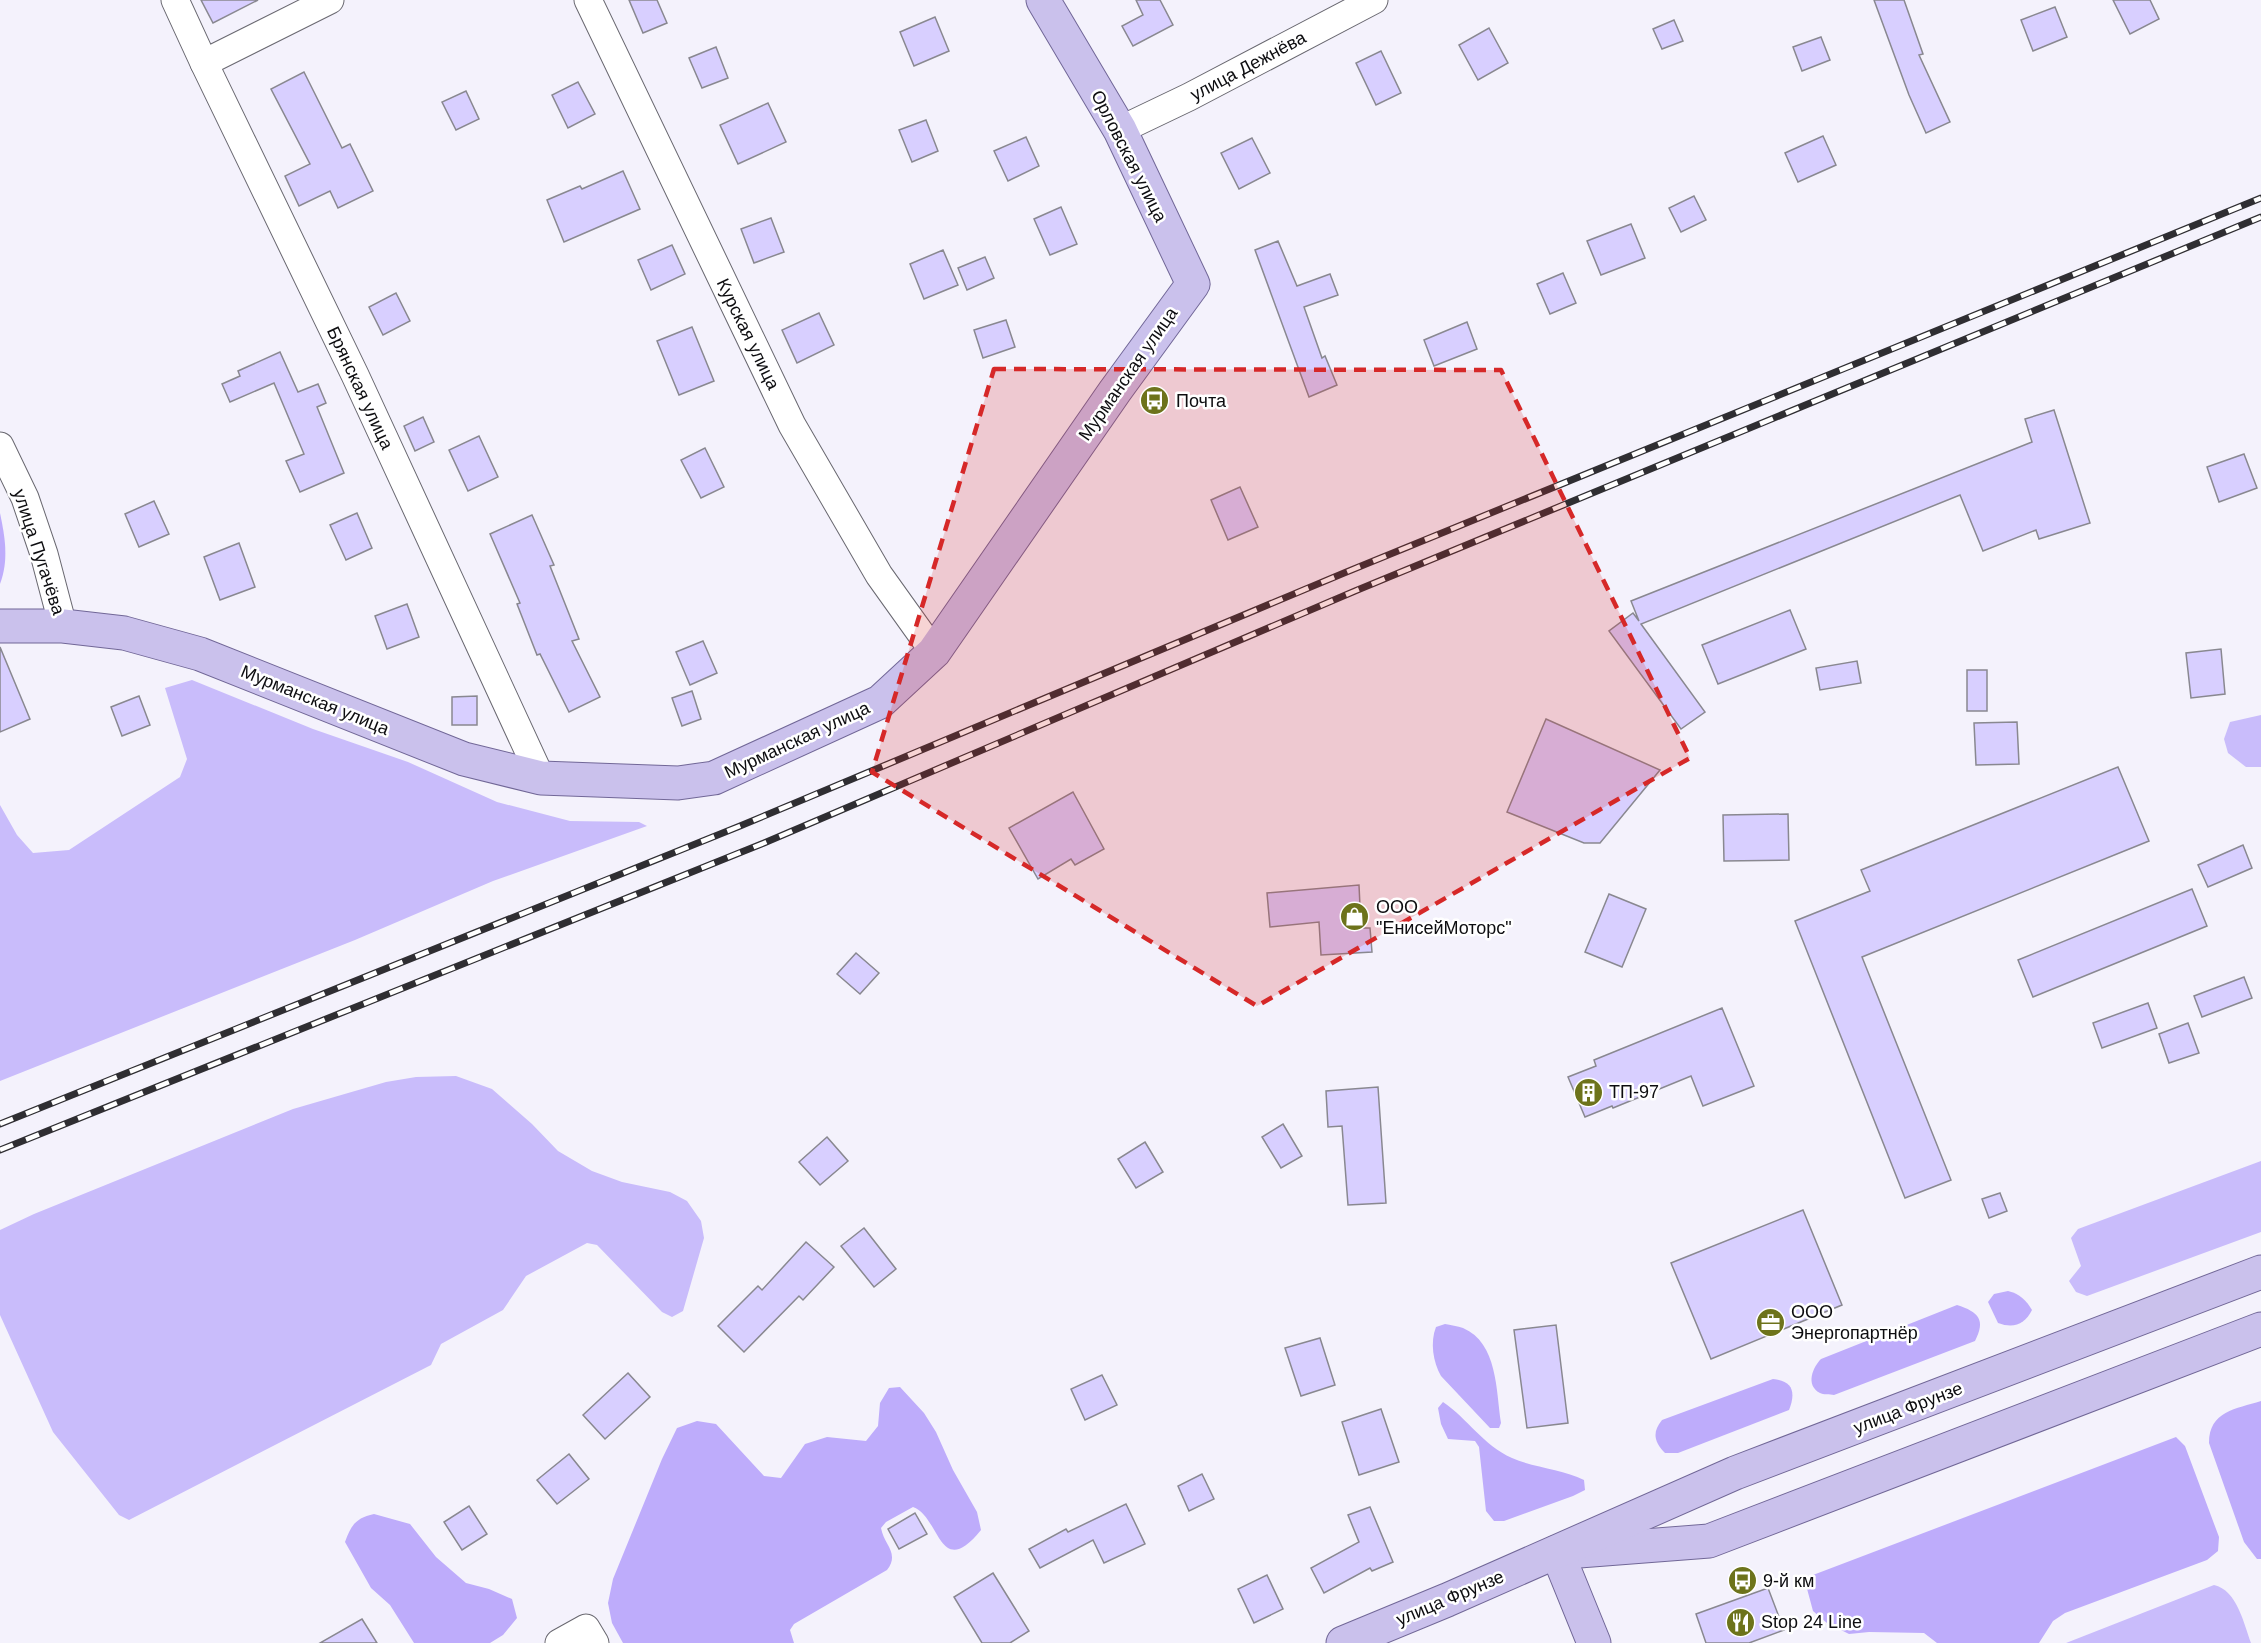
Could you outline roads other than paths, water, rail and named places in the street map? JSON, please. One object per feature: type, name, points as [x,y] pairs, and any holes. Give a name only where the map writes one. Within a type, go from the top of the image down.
[{"type":"main road","name":"Орловская улица","points":[[1043,0],[1120,130],[1192,284]]},
{"type":"main road","name":"Мурманская улица","points":[[0,626],[63,626],[124,633],[200,654],[464,759],[541,778],[678,783],[714,778],[879,702],[934,652],[1192,284]]},
{"type":"main road","name":"улица Фрунзе","points":[[1343,1643],[1735,1473],[2261,1272]]},
{"type":"main road","name":"улица Фрунзе","points":[[1557,1552],[1709,1541],[2261,1329]]},
{"type":"main road","points":[[1557,1552],[1594,1643]]},
{"type":"street","name":"Брянская улица","points":[[175,0],[350,364],[541,778]]},
{"type":"street","points":[[204,63],[330,0]]},
{"type":"street","name":"Курская улица","points":[[588,0],[792,425],[879,575],[934,652]]},
{"type":"street","name":"улица Дежнёва","points":[[1120,130],[1189,97],[1374,0]]},
{"type":"street","name":"улица Пугачёва","points":[[0,446],[25,498],[44,554],[63,626]]},
{"type":"street","points":[[560,1643],[586,1628],[595,1643]]},
{"type":"railway","points":[[0,1124],[740,826],[1344,573],[2261,198]]},
{"type":"railway","points":[[0,1150],[764,843],[1355,591],[2261,217]]},
{"type":"place","name":"Почта","points":[[1155,401]]},
{"type":"place","name":"ООО \"ЕнисейМоторс\"","points":[[1355,917]]},
{"type":"place","name":"ТП-97","points":[[1588,1092]]},
{"type":"place","name":"ООО Энергопартнёр","points":[[1770,1322]]},
{"type":"place","name":"9-й км","points":[[1742,1581]]},
{"type":"place","name":"Stop 24 Line","points":[[1740,1622]]}]
